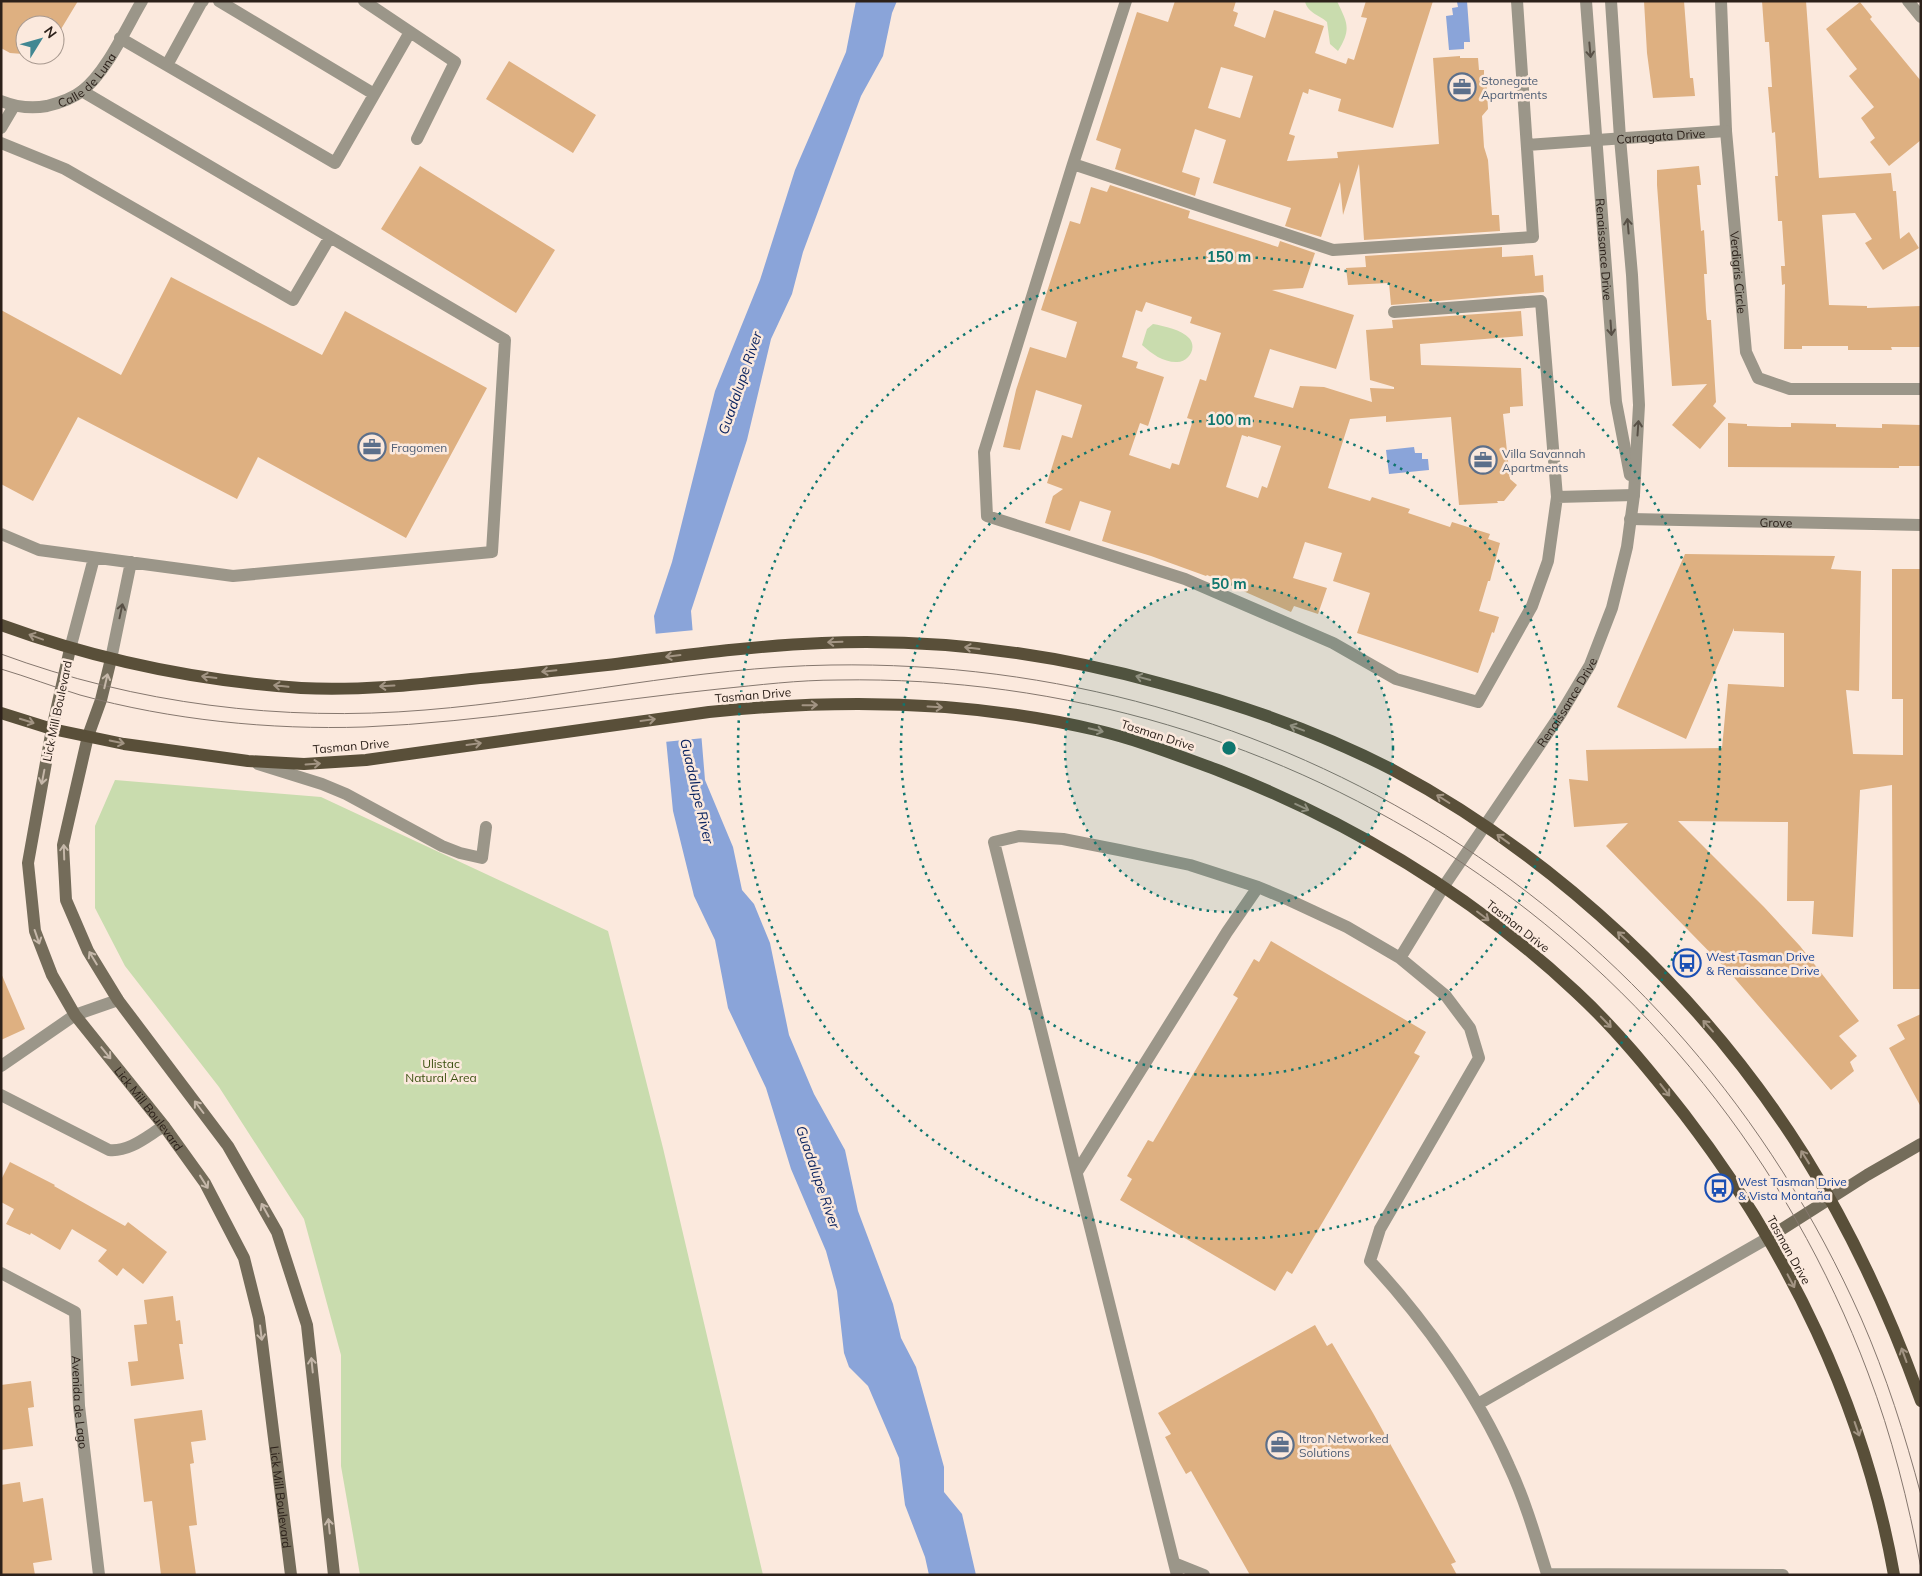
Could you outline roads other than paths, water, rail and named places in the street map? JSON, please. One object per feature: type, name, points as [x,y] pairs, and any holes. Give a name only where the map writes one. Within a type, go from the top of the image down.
[{"type":"main road","points":[[1,625],[70,649],[111,659],[189,675],[305,688],[416,685],[778,645],[884,641],[942,645],[1046,658],[1116,671],[1257,712],[1324,739],[1387,767],[1437,795],[1484,825],[1582,899],[1658,971],[1726,1046],[1769,1102],[1804,1154],[1830,1198],[1879,1294],[1903,1350],[1921,1401]]},
{"type":"main road","name":"Lick Mill Boulevard","points":[[70,649],[52,729],[28,863],[35,931],[52,975],[75,1015],[164,1126],[205,1183],[244,1258],[259,1318],[291,1575]]},
{"type":"main road","points":[[111,659],[101,700],[88,736],[63,844],[66,900],[88,951],[118,1000],[228,1146],[277,1232],[307,1325],[334,1575]]},
{"type":"main road","name":"Tasman Drive","points":[[1,713],[52,729],[179,753],[248,761],[304,764],[366,760],[600,727],[760,707],[886,705],[947,708],[1038,718],[1099,730],[1160,748],[1258,786],[1313,812],[1397,856],[1444,886],[1532,953],[1578,994],[1635,1052],[1706,1143],[1768,1238],[1833,1365],[1857,1430],[1877,1498],[1894,1575]]},
{"type":"main road","points":[[1768,1238],[1830,1198],[1921,1144]]},
{"type":"street","name":"Calle de Luna","points":[[1,101],[14,106],[38,107],[62,103],[82,91],[99,74],[142,1]]},
{"type":"street","points":[[167,65],[200,3],[204,1]]},
{"type":"street","points":[[219,1],[374,94]]},
{"type":"street","points":[[364,1],[455,62],[417,139]]},
{"type":"street","points":[[1126,1],[1073,164],[984,452],[987,516],[1185,579],[1333,643],[1396,678],[1478,702],[1532,606],[1548,561],[1556,497],[1541,301],[1394,312]]},
{"type":"street","points":[[1073,164],[1333,250],[1533,237],[1517,1]]},
{"type":"street","name":"Renaissance Drive","points":[[1586,1],[1616,402],[1634,494]]},
{"type":"street","name":"Renaissance Drive","points":[[1400,958],[1444,886],[1560,715],[1590,666],[1612,608],[1627,547],[1634,494],[1639,405],[1632,274],[1620,138],[1611,1]]},
{"type":"street","name":"Verdigris Circle","points":[[1721,1],[1726,131],[1746,352],[1758,378],[1790,389],[1921,389]]},
{"type":"street","points":[[1908,1],[1921,17]]},
{"type":"street","points":[[120,38],[335,162],[410,32]]},
{"type":"street","points":[[1,534],[39,550],[233,576],[492,552],[505,340],[82,91]]},
{"type":"street","points":[[1,128],[14,106]]},
{"type":"street","name":"Carragata Drive","points":[[1527,145],[1726,131]]},
{"type":"street","points":[[1,143],[66,169],[293,300],[330,237]]},
{"type":"street","points":[[1556,497],[1634,494]]},
{"type":"street","name":"Grove","points":[[1630,519],[1921,525]]},
{"type":"street","points":[[70,649],[94,558]]},
{"type":"street","points":[[111,659],[132,562]]},
{"type":"street","points":[[248,761],[322,784],[346,794],[428,839],[460,853],[482,858],[486,827]]},
{"type":"street","points":[[1204,1575],[1176,1569],[994,842],[1019,836],[1063,839],[1190,865],[1258,887],[1347,927],[1400,958],[1446,996],[1470,1028],[1479,1058],[1380,1229],[1370,1261],[1424,1325],[1478,1404],[1509,1466],[1547,1574],[1783,1575]]},
{"type":"street","points":[[1077,1172],[1227,932],[1258,887]]},
{"type":"street","points":[[1,1066],[75,1015],[118,1000]]},
{"type":"street","points":[[1,1095],[109,1150],[127,1149],[164,1126]]},
{"type":"street","points":[[1478,1404],[1768,1238]]},
{"type":"street","name":"Avenida de Lago","points":[[1,1273],[75,1312],[79,1406],[100,1575]]},
{"type":"water","name":"Guadalupe River","points":[[856,1],[897,1],[892,13],[883,56],[861,96],[803,252],[792,294],[771,339],[747,440],[691,611],[705,780],[733,847],[742,890],[754,904],[770,943],[789,1035],[814,1094],[845,1150],[858,1211],[893,1304],[901,1338],[916,1367],[944,1467],[944,1492],[962,1514],[976,1575],[929,1575],[925,1557],[905,1505],[899,1458],[868,1386],[849,1367],[844,1353],[837,1291],[826,1251],[791,1169],[766,1088],[728,1008],[715,940],[694,896],[673,811],[654,616],[672,562],[715,391],[760,280],[795,170],[846,52]]},
{"type":"water","points":[[1467,1],[1470,42],[1464,42],[1464,49],[1449,50],[1446,16],[1453,15],[1452,8],[1458,7],[1457,2]]},
{"type":"water","points":[[1414,447],[1415,453],[1422,453],[1422,459],[1428,459],[1429,470],[1389,474],[1386,450]]},
{"type":"tram line","points":[[1,654],[104,686],[157,697],[264,711],[317,713],[371,713],[476,705],[679,677],[780,667],[831,665],[996,674],[1155,706],[1305,760],[1445,835],[1573,929],[1686,1042],[1783,1172],[1861,1318],[1879,1361],[1894,1405],[1921,1495]]},
{"type":"tram line","points":[[1,669],[80,695],[150,711],[221,722],[329,728],[453,721],[675,694],[808,681],[838,680],[1006,690],[1168,725],[1321,783],[1463,863],[1591,964],[1703,1083],[1796,1220],[1868,1373],[1899,1469],[1921,1568]]},
{"type":"place","name":"Stonegate Apartments","points":[[1462,87]]},
{"type":"place","name":"Fragomen","points":[[372,447]]},
{"type":"place","name":"Villa Savannah Apartments","points":[[1483,460]]},
{"type":"place","name":"West Tasman Drive & Renaissance Drive","points":[[1687,963]]},
{"type":"place","name":"West Tasman Drive & Vista Montaña","points":[[1719,1188]]},
{"type":"place","name":"Itron Networked Solutions","points":[[1280,1445]]},
{"type":"park label","name":"Ulistac Natural Area","points":[[441,1070]]}]
